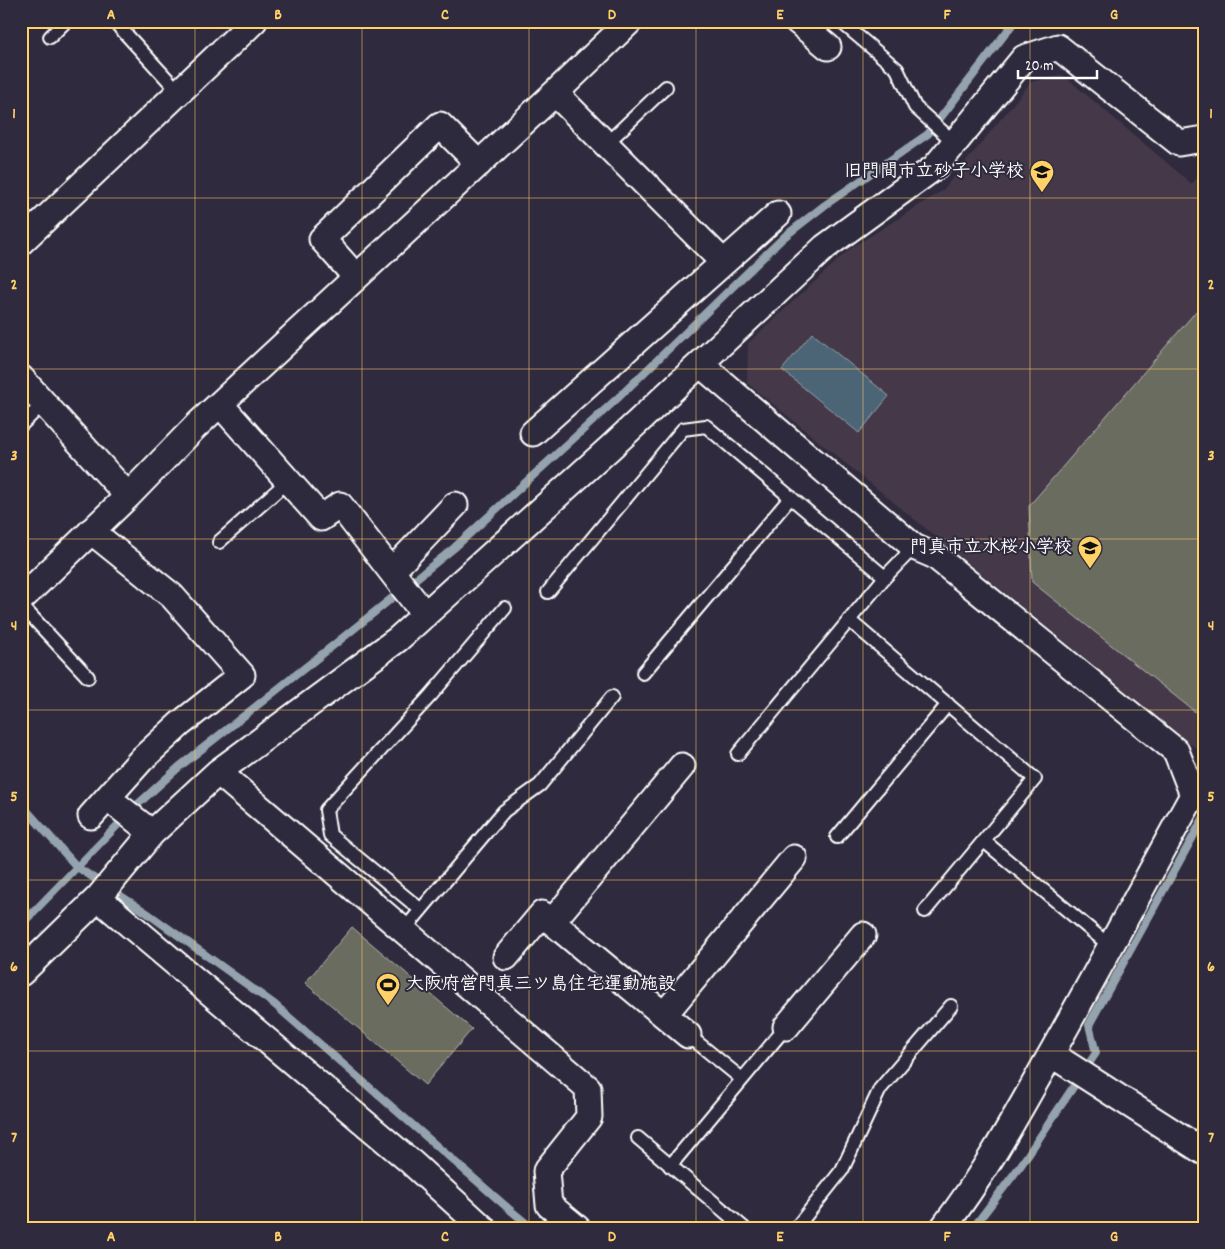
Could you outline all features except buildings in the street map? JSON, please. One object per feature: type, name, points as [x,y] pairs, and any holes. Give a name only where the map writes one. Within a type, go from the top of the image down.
[{"type":"street","points":[[21,242],[254,21]]},
{"type":"street","points":[[21,599],[128,496],[196,426],[555,94],[630,21]]},
{"type":"street","points":[[796,21],[828,48]]},
{"type":"street","points":[[21,973],[98,898],[152,833],[218,772],[398,639],[605,453],[825,247],[935,167],[1024,58],[1058,48],[1179,143],[1204,138]]},
{"type":"street","points":[[555,94],[723,262]]},
{"type":"street","points":[[356,277],[322,239],[440,125],[479,164]]},
{"type":"street","points":[[533,433],[778,214]]},
{"type":"street","points":[[700,364],[914,547],[935,556],[1176,751],[1193,795],[1110,946],[1059,1059],[943,1228]]},
{"type":"street","points":[[21,378],[128,496]]},
{"type":"street","points":[[220,404],[321,518],[340,505],[425,615]]},
{"type":"street","points":[[392,571],[455,505]]},
{"type":"street","points":[[91,531],[172,596],[242,675],[180,724],[142,759],[92,816]]},
{"type":"street","points":[[552,922],[682,766]]},
{"type":"street","points":[[218,772],[588,1088],[590,1117],[546,1171],[549,1205],[577,1228]]},
{"type":"street","points":[[108,798],[152,833]]},
{"type":"street","points":[[664,1015],[794,858]]},
{"type":"street","points":[[98,898],[411,1162],[483,1228]]},
{"type":"street","points":[[506,958],[542,914],[688,1034]]},
{"type":"street","points":[[786,1027],[862,935]]},
{"type":"street","points":[[1059,1059],[1204,1152]]},
{"type":"lane","points":[[50,37],[66,21]]},
{"type":"lane","points":[[114,21],[179,92]]},
{"type":"lane","points":[[840,21],[897,69],[915,107],[955,142]]},
{"type":"lane","points":[[606,144],[666,87]]},
{"type":"lane","points":[[21,425],[44,403]]},
{"type":"lane","points":[[548,592],[683,429],[706,426],[886,577]]},
{"type":"lane","points":[[219,542],[288,481]]},
{"type":"lane","points":[[643,673],[791,497]]},
{"type":"lane","points":[[738,754],[849,620],[914,547]]},
{"type":"lane","points":[[21,605],[88,677]]},
{"type":"lane","points":[[421,910],[330,835],[326,810],[430,695],[505,608]]},
{"type":"lane","points":[[849,620],[1035,779],[925,911]]},
{"type":"lane","points":[[404,930],[504,811],[540,785],[612,697]]},
{"type":"lane","points":[[838,837],[948,704]]},
{"type":"lane","points":[[984,841],[1110,946]]},
{"type":"lane","points":[[796,1228],[842,1170],[880,1089],[952,1006]]},
{"type":"lane","points":[[670,1166],[786,1027]]},
{"type":"lane","points":[[688,1034],[742,1079]]},
{"type":"lane","points":[[638,1138],[744,1228]]},
{"type":"shaded area","name":"門真市立水桜小学校","points":[[1063,75],[1192,184],[1204,169],[1204,755],[747,383],[748,343],[851,248],[942,191],[1031,82]]},
{"type":"green space","points":[[1204,302],[1204,719],[1032,582],[1029,506]]},
{"type":"green space","name":"大阪府営門真三ツ島住宅運動施設","points":[[352,927],[472,1029],[425,1085],[305,983]]},
{"type":"water","points":[[812,333],[889,396],[859,433],[782,370]]},
{"type":"waterway","points":[[21,925],[137,805],[179,767],[454,548],[620,396],[784,237],[825,205],[928,134],[1015,21]]},
{"type":"waterway","points":[[21,804],[77,867],[147,913],[274,1004],[532,1228]]},
{"type":"waterway","points":[[973,1228],[1021,1165],[1096,1053],[1089,1025],[1204,817]]},
{"type":"place","name":"旧門間市立砂子小学校","points":[[1042,193]]},
{"type":"place","name":"門真市立水桜小学校","points":[[1090,569]]},
{"type":"place","name":"大阪府営門真三ツ島住宅運動施設","points":[[388,1006]]}]
